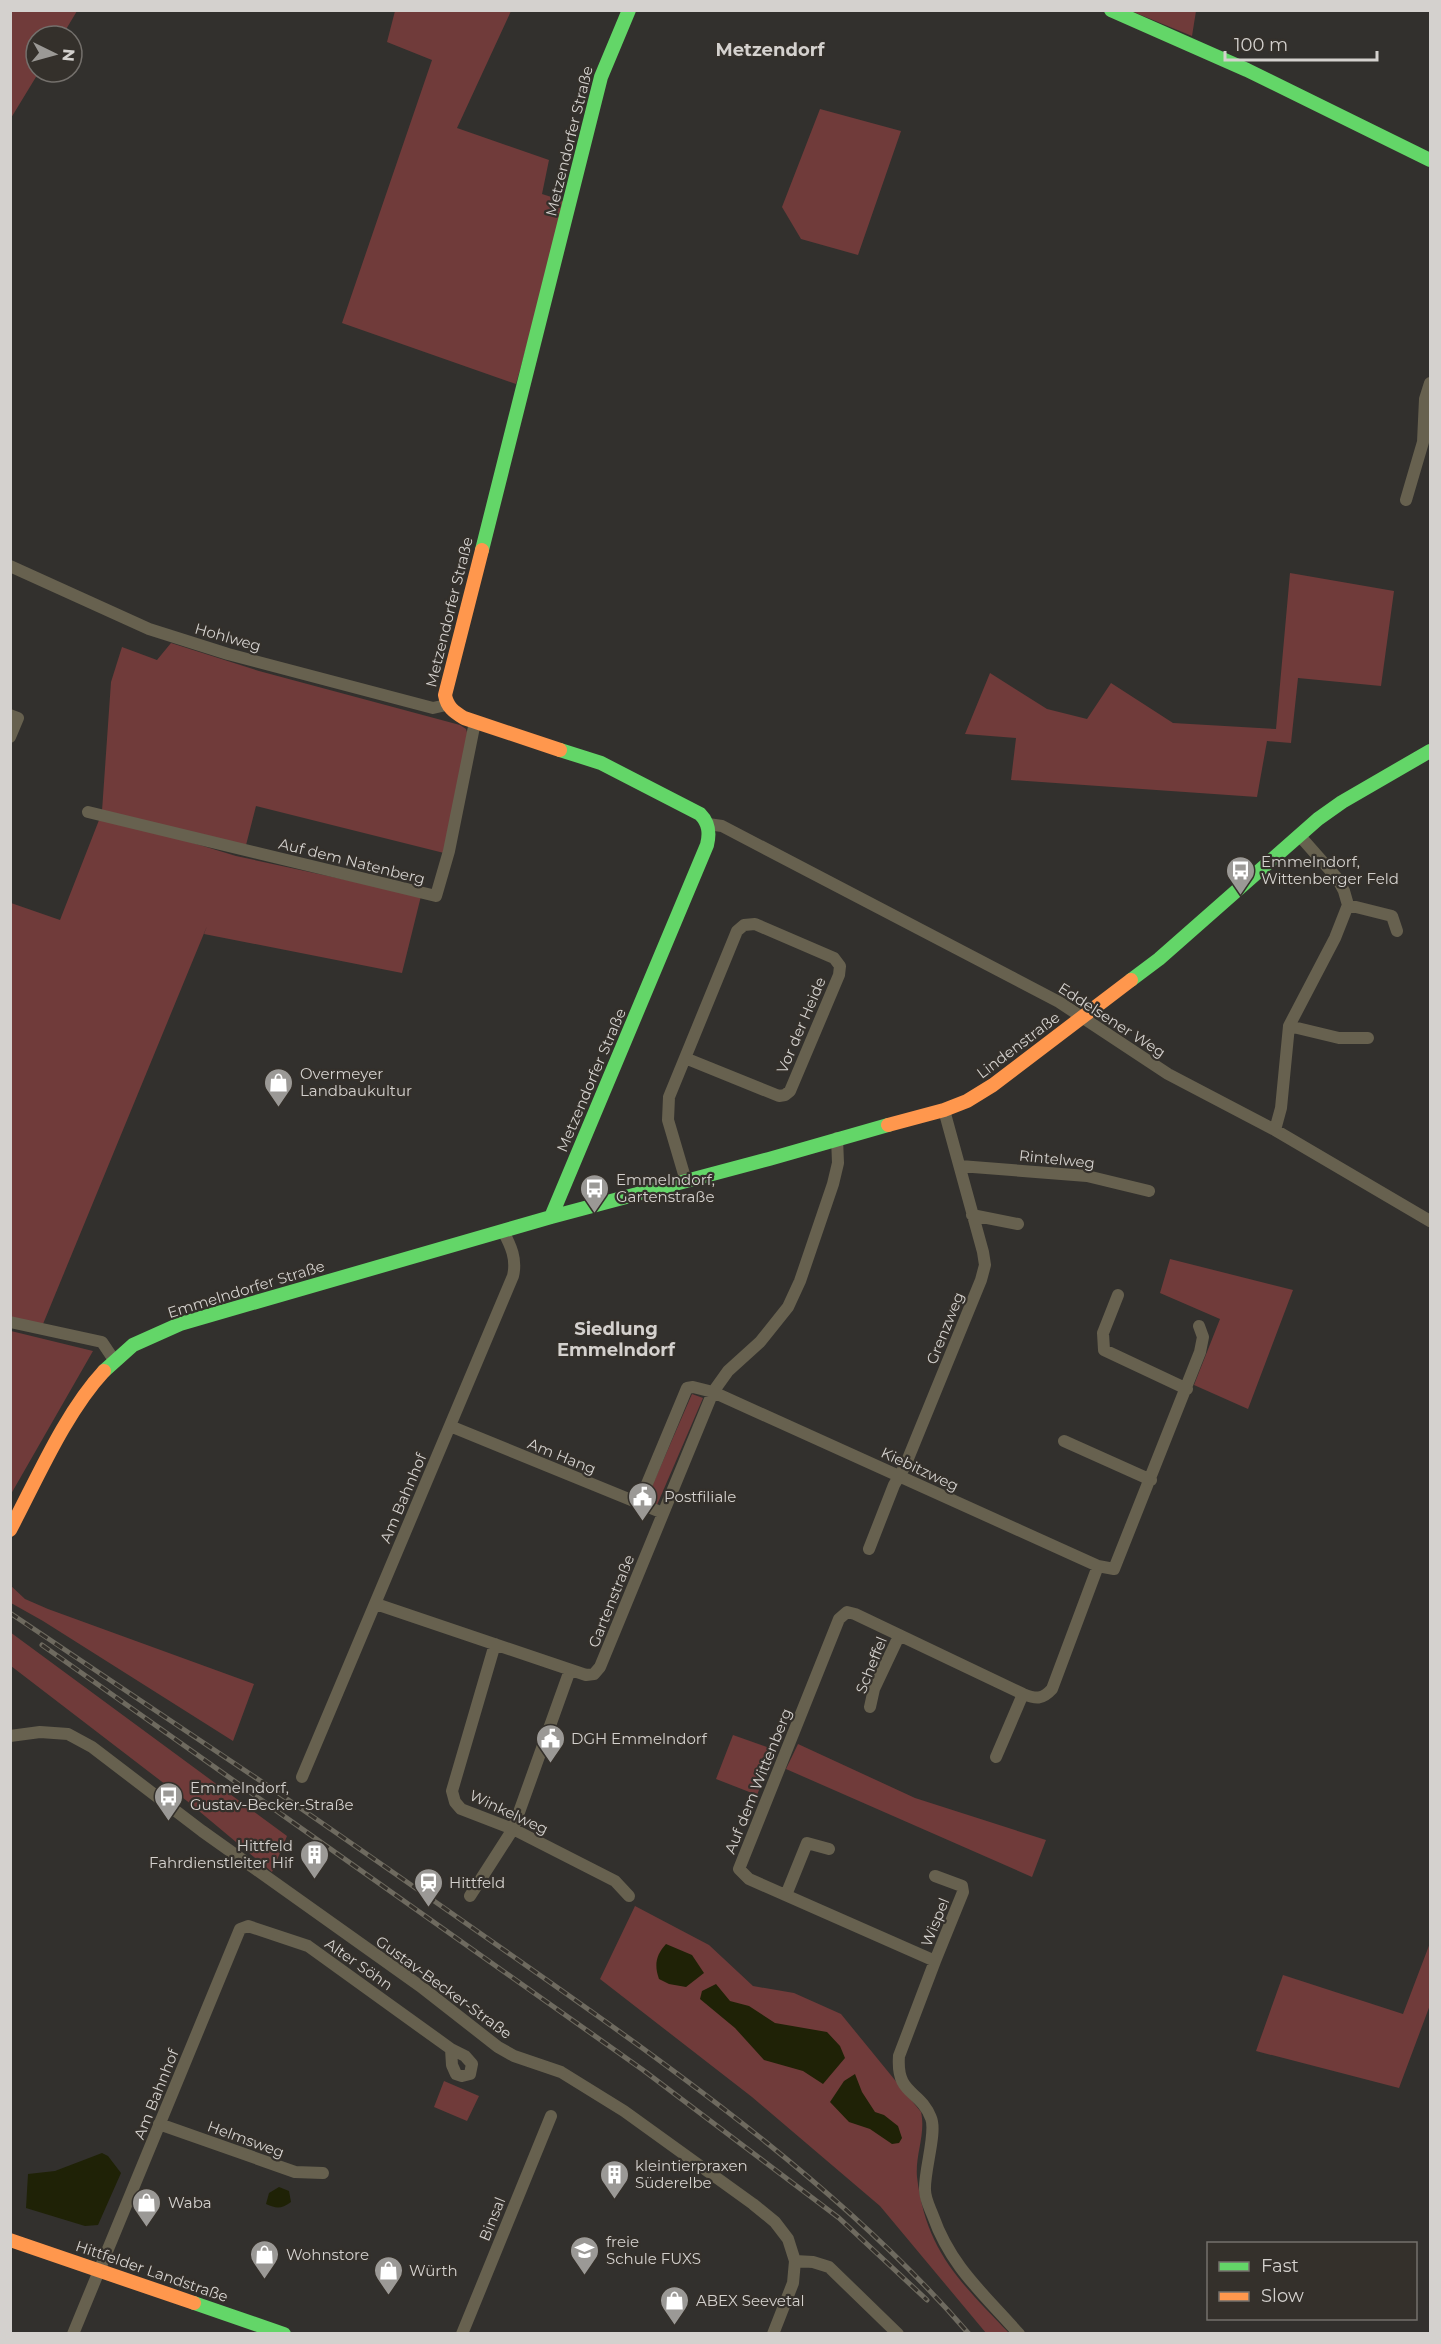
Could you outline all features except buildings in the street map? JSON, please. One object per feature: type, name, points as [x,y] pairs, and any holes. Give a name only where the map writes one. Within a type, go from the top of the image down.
[{"type":"street","name":"Metzendorfer Straße","points":[[550,1217],[707,845],[708,824],[700,814],[621,771],[528,738],[475,723],[454,713],[446,705],[447,680],[601,77],[629,10]]},
{"type":"street","points":[[1111,10],[1247,70],[1431,160]]},
{"type":"street","points":[[1406,500],[1423,442],[1425,399],[1431,383]]},
{"type":"street","name":"Hohlweg","points":[[10,566],[149,629],[228,654],[433,708],[446,705]]},
{"type":"street","points":[[10,715],[18,718],[10,737]]},
{"type":"street","name":"Auf dem Natenberg","points":[[88,812],[436,896],[449,851],[475,723]]},
{"type":"street","name":"Lindenstraße","points":[[550,1217],[769,1159],[837,1138],[944,1110],[967,1101],[987,1089],[1159,959],[1299,835],[1342,802],[1431,752]]},
{"type":"street","name":"Eddelsener Weg","points":[[708,824],[722,826],[1083,1017],[1168,1074],[1275,1130],[1431,1221]]},
{"type":"street","points":[[1275,1130],[1281,1108],[1289,1026],[1335,938],[1348,904],[1337,878],[1299,835]]},
{"type":"street","points":[[1348,904],[1392,916],[1397,931]]},
{"type":"street","name":"Vor der Heide","points":[[685,1058],[778,1096],[785,1095],[790,1091],[839,975],[840,966],[834,958],[755,924],[744,925],[737,931],[669,1097],[668,1120],[686,1181]]},
{"type":"street","points":[[1289,1026],[1339,1038],[1368,1038]]},
{"type":"street","name":"Grenzweg","points":[[868,1549],[894,1485],[901,1476],[981,1280],[985,1265],[944,1110]]},
{"type":"street","name":"Gartenstraße","points":[[376,1604],[570,1670],[586,1675],[594,1674],[600,1667],[713,1392],[728,1371],[760,1342],[788,1307],[800,1281],[833,1184],[838,1163],[837,1138]]},
{"type":"street","name":"Rintelweg","points":[[960,1166],[1087,1176],[1149,1191]]},
{"type":"street","points":[[972,1215],[1018,1224]]},
{"type":"street","name":"Emmelndorfer Straße","points":[[10,1530],[72,1415],[92,1384],[114,1360],[133,1346],[180,1324],[550,1217]]},
{"type":"street","name":"Am Bahnhof","points":[[302,1776],[376,1604],[515,1267],[514,1253],[503,1231]]},
{"type":"street","points":[[1118,1294],[1103,1333],[1104,1350],[1187,1389]]},
{"type":"street","points":[[10,1322],[102,1342],[114,1360]]},
{"type":"street","points":[[1064,1441],[1151,1480],[1200,1352],[1203,1337],[1199,1326]]},
{"type":"street","points":[[639,1503],[687,1388],[693,1387],[713,1392]]},
{"type":"street","name":"Kiebitzweg","points":[[713,1392],[901,1476],[991,1520],[1098,1566],[1114,1569],[1151,1480]]},
{"type":"street","name":"Am Hang","points":[[450,1426],[663,1513]]},
{"type":"street","points":[[996,1757],[1023,1694],[1035,1699],[1044,1697],[1052,1689],[1098,1566]]},
{"type":"street","name":"Auf dem Wittenberg","points":[[935,1961],[749,1879],[739,1869],[744,1853],[839,1619],[847,1612],[1023,1694]]},
{"type":"street","name":"Scheffel","points":[[870,1707],[874,1689],[899,1635]]},
{"type":"street","name":"Winkelweg","points":[[495,1644],[452,1791],[455,1802],[461,1809],[513,1829],[615,1881],[629,1896]]},
{"type":"street","points":[[470,1896],[513,1829],[570,1670]]},
{"type":"street","name":"Gustav-Becker-Straße","points":[[10,1736],[40,1732],[68,1734],[92,1747],[261,1874],[420,1986],[498,2047],[514,2056],[561,2072],[624,2111],[753,2204],[776,2222],[788,2239],[795,2261]]},
{"type":"street","points":[[786,1895],[807,1843],[829,1849]]},
{"type":"street","name":"Wispel","points":[[935,1876],[962,1886],[963,1892],[935,1961]]},
{"type":"street","name":"Alter Söhn","points":[[240,1929],[248,1926],[308,1946],[452,2049]]},
{"type":"street","name":"Am Bahnhof","points":[[73,2334],[240,1929]]},
{"type":"street","points":[[935,1961],[899,2056],[897,2073],[902,2083],[927,2108],[933,2120],[933,2132],[925,2172],[925,2194],[946,2250],[960,2270],[1019,2334]]},
{"type":"street","name":"Binsal","points":[[462,2334],[551,2116]]},
{"type":"street","name":"Helmsweg","points":[[159,2124],[295,2172],[323,2173]]},
{"type":"street","name":"Hittfelder Landstraße","points":[[10,2240],[284,2334]]},
{"type":"street","points":[[773,2334],[793,2283],[795,2261],[813,2262],[829,2267],[898,2334]]},
{"type":"shaded area","points":[[11,10],[77,11],[69,24],[24,24],[24,84],[32,84],[11,118]]},
{"type":"shaded area","points":[[395,11],[511,11],[457,128],[549,160],[542,194],[567,202],[516,384],[342,323],[432,60],[387,42]]},
{"type":"shaded area","points":[[1131,11],[1196,11],[1192,36]]},
{"type":"shaded area","points":[[820,109],[901,131],[858,255],[801,239],[782,207]]},
{"type":"shaded area","points":[[1290,573],[1394,591],[1381,686],[1298,678],[1291,743],[1267,741],[1257,797],[1011,780],[1016,738],[965,734],[990,673],[1047,709],[1087,719],[1111,683],[1173,723],[1276,729]]},
{"type":"shaded area","points":[[171,643],[259,671],[460,725],[466,729],[469,739],[444,853],[256,806],[245,849],[102,811],[111,682],[122,647],[157,660]]},
{"type":"shaded area","points":[[101,815],[236,856],[421,896],[402,973],[204,934],[207,926],[43,1324],[11,1318],[11,903],[60,920]]},
{"type":"shaded area","points":[[1170,1259],[1293,1290],[1248,1409],[1194,1385],[1220,1319],[1160,1293]]},
{"type":"shaded area","points":[[10,1331],[93,1351],[11,1494]]},
{"type":"shaded area","points":[[692,1394],[703,1398],[657,1505],[646,1500]]},
{"type":"shaded area","points":[[10,1585],[25,1599],[48,1609],[254,1684],[233,1741],[11,1603]]},
{"type":"shaded area","points":[[10,1632],[287,1836],[272,1872],[187,1801],[11,1666]]},
{"type":"shaded area","points":[[733,1735],[775,1750],[757,1795],[716,1779]]},
{"type":"shaded area","points":[[798,1744],[915,1798],[1046,1840],[1032,1877],[786,1769]]},
{"type":"shaded area","points":[[635,1906],[709,1945],[753,1986],[794,1993],[841,2014],[921,2112],[922,2128],[917,2177],[928,2225],[948,2264],[975,2298],[1009,2333],[986,2333],[880,2206],[752,2097],[600,1979]]},
{"type":"shaded area","points":[[1430,1943],[1430,2005],[1399,2088],[1256,2051],[1283,1975],[1403,2014]]},
{"type":"shaded area","points":[[666,1944],[692,1955],[704,1973],[686,1987],[669,1984],[659,1979],[657,1960]]},
{"type":"shaded area","points":[[716,1984],[730,2001],[749,2006],[775,2023],[827,2032],[840,2046],[845,2058],[823,2084],[803,2071],[764,2060],[735,2028],[700,1999],[702,1991]]},
{"type":"shaded area","points":[[855,2074],[862,2092],[875,2112],[884,2115],[898,2126],[902,2138],[899,2143],[892,2144],[870,2129],[849,2122],[830,2102],[844,2081]]},
{"type":"shaded area","points":[[444,2081],[479,2096],[467,2121],[434,2107]]},
{"type":"shaded area","points":[[102,2153],[108,2156],[121,2173],[98,2225],[85,2226],[26,2208],[28,2174],[55,2171]]},
{"type":"shaded area","points":[[279,2187],[289,2191],[291,2202],[279,2208],[266,2204],[269,2193]]},
{"type":"railway","points":[[10,1613],[335,1832],[582,2005],[700,2091],[815,2183],[869,2231],[921,2281],[969,2334]]},
{"type":"railway","points":[[42,1645],[643,2070],[839,2218],[927,2300]]},
{"type":"traffic: fast","points":[[482,550],[601,77],[629,10]]},
{"type":"traffic: fast","points":[[1111,10],[1247,70],[1430,160]]},
{"type":"traffic: fast","points":[[551,1217],[707,845],[708,836],[707,825],[700,814],[601,763],[560,750]]},
{"type":"traffic: fast","points":[[1131,980],[1159,959],[1318,819],[1342,802],[1430,751]]},
{"type":"traffic: fast","points":[[104,1371],[133,1345],[180,1324],[551,1217],[888,1125]]},
{"type":"traffic: fast","points":[[194,2303],[284,2334]]},
{"type":"traffic: slow","points":[[482,550],[445,695],[447,703],[464,718],[560,750]]},
{"type":"traffic: slow","points":[[888,1125],[944,1110],[967,1101],[993,1085],[1131,980]]},
{"type":"traffic: slow","points":[[10,1530],[64,1426],[104,1371]]},
{"type":"traffic: slow","points":[[10,2240],[194,2303]]},
{"type":"place","name":"Emmelndorf, Wittenberger Feld","points":[[1240,896]]},
{"type":"place","name":"Overmeyer Landbaukultur","points":[[279,1108]]},
{"type":"place","name":"Emmelndorf, Gartenstraße","points":[[595,1214]]},
{"type":"place","name":"Postfiliale","points":[[643,1522]]},
{"type":"place","name":"DGH Emmelndorf","points":[[550,1764]]},
{"type":"place","name":"Emmelndorf, Gustav-Becker-Straße","points":[[169,1822]]},
{"type":"place","name":"Hittfeld Fahrdienstleiter Hif","points":[[314,1880]]},
{"type":"place","name":"Hittfeld","points":[[428,1908]]},
{"type":"place","name":"kleintierpraxen Süderelbe","points":[[614,2200]]},
{"type":"place","name":"Waba","points":[[147,2228]]},
{"type":"place","name":"freie Schule FUXS","points":[[585,2276]]},
{"type":"place","name":"Wohnstore","points":[[265,2280]]},
{"type":"place","name":"Würth","points":[[388,2296]]},
{"type":"place","name":"ABEX Seevetal","points":[[675,2326]]},
{"type":"district","name":"Metzendorf","points":[[770,50]]},
{"type":"district","name":"Siedlung Emmelndorf","points":[[616,1339]]}]
